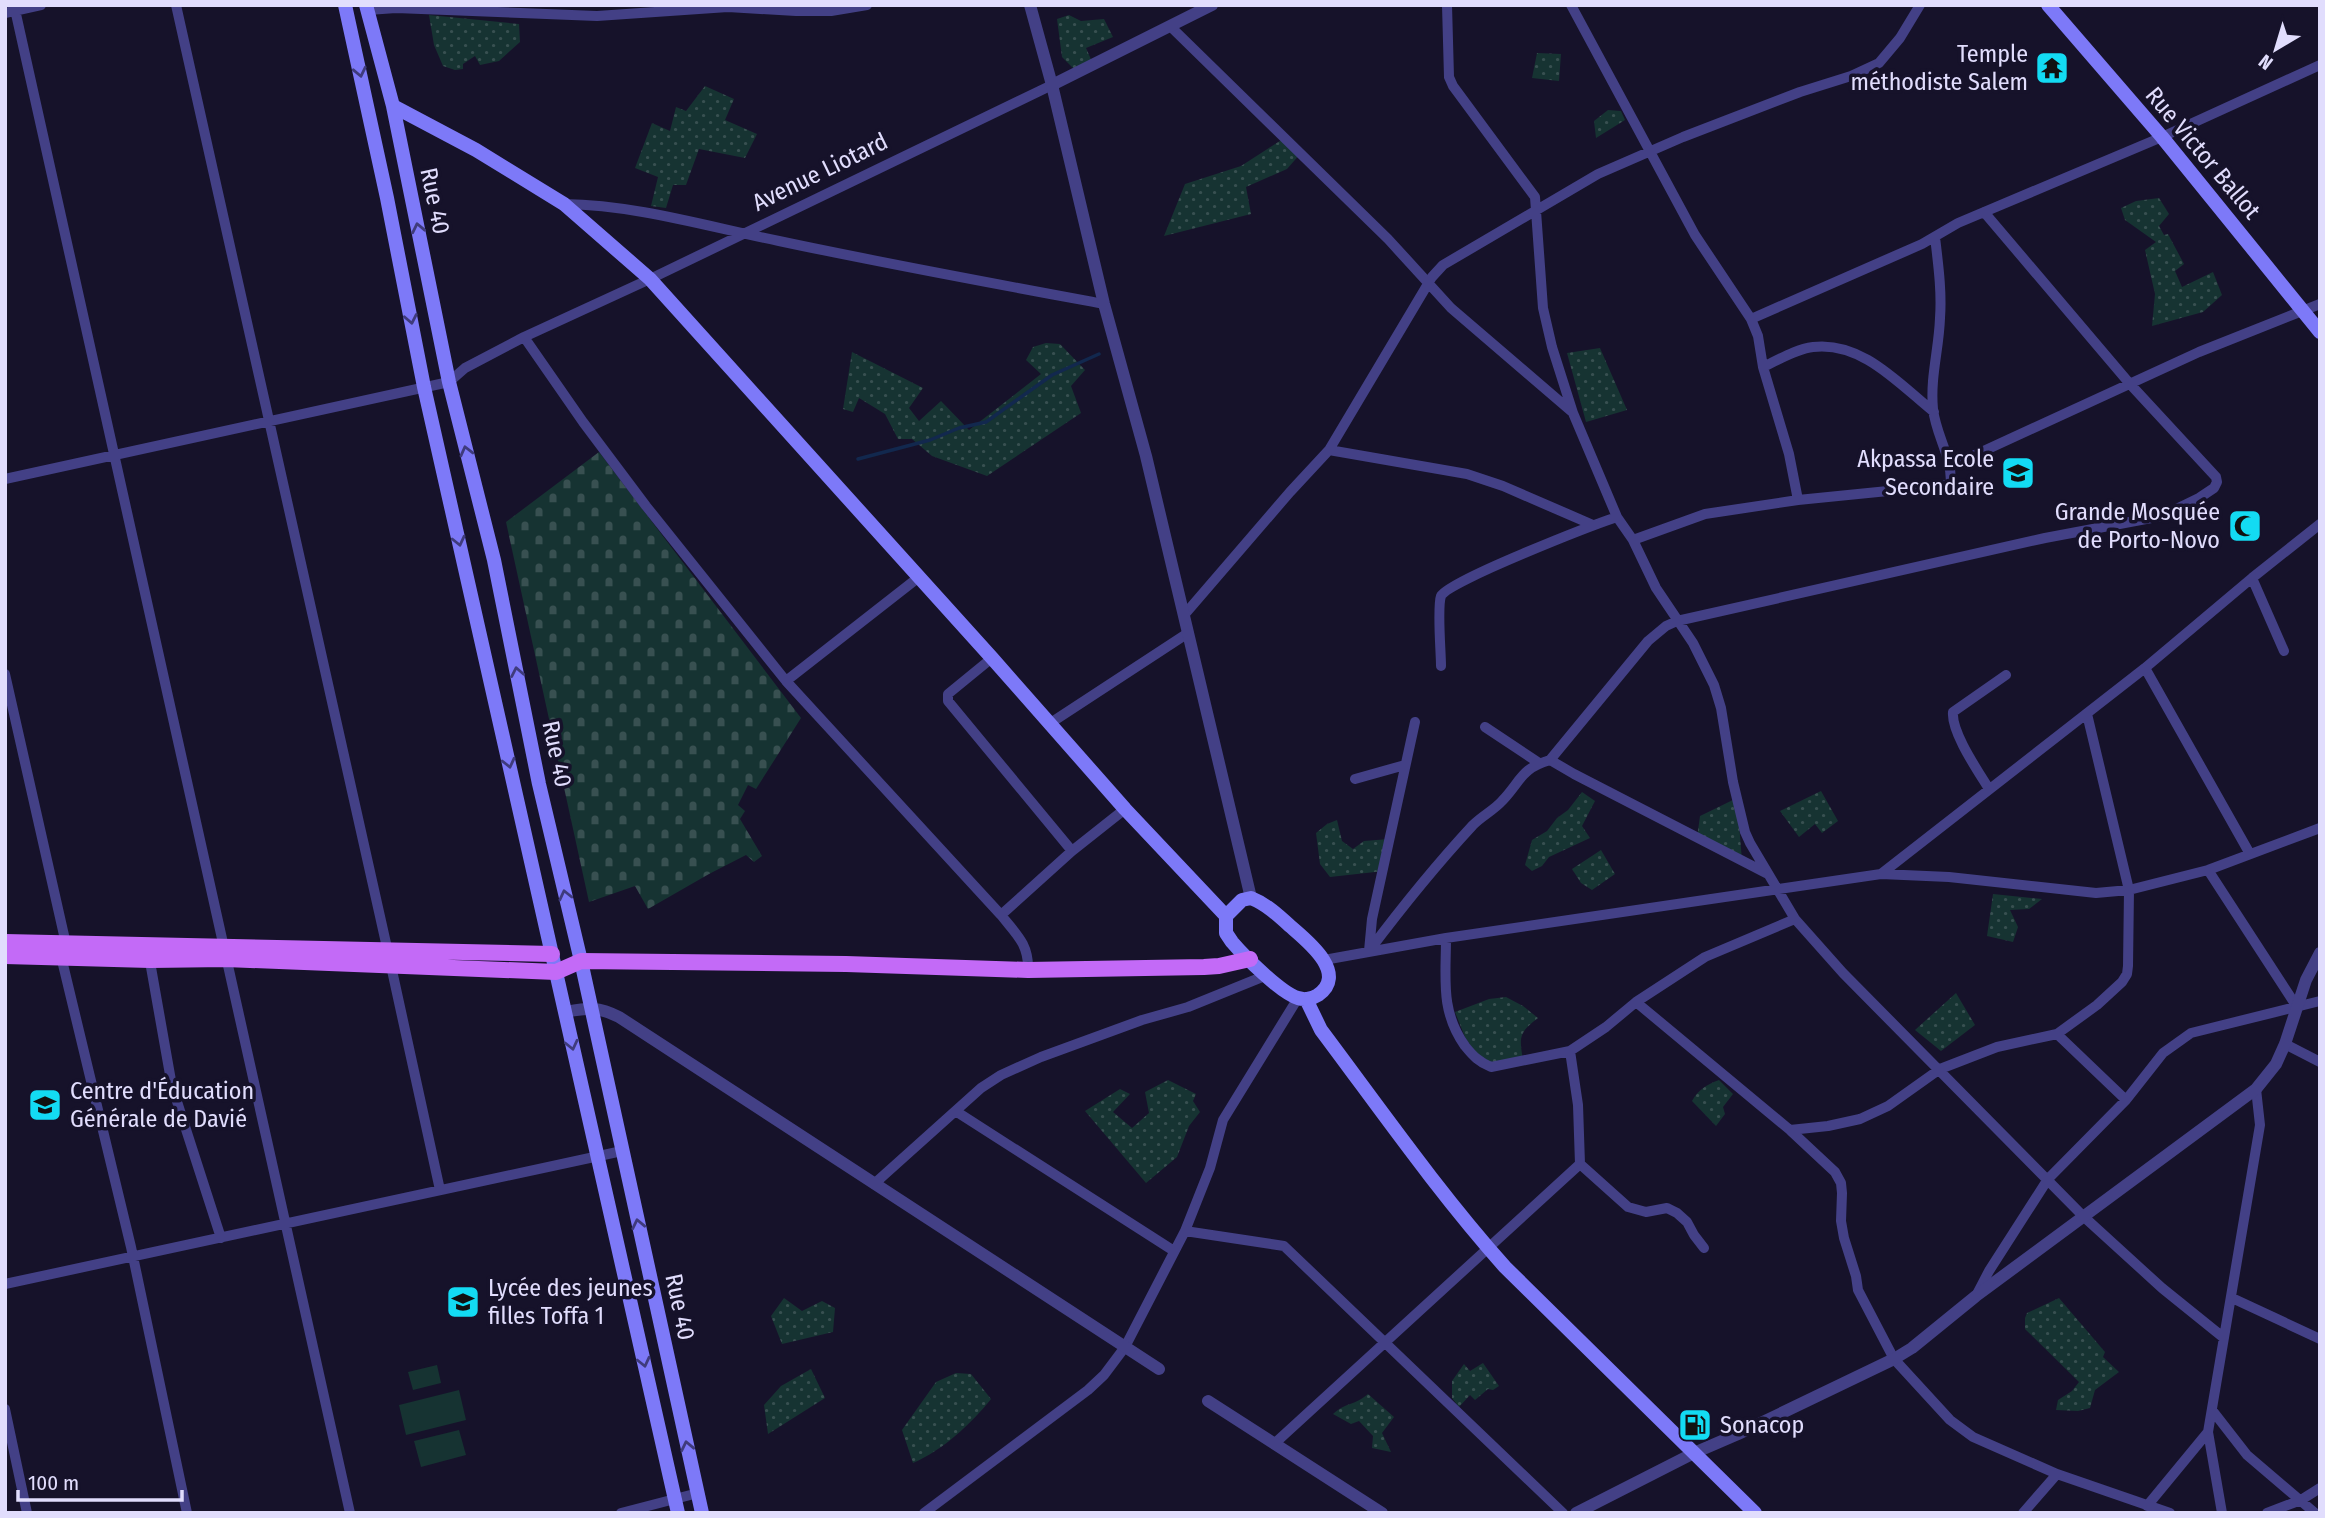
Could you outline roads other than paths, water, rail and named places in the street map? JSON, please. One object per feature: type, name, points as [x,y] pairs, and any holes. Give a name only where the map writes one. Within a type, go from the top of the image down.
[{"type":"main road","name":"Rue 40","points":[[345,5],[425,387],[677,1506]]},
{"type":"main road","name":"Rue Victor Ballot","points":[[2049,5],[2162,137],[2320,331]]},
{"type":"main road","name":"Rue 40","points":[[367,8],[393,106],[449,382],[494,560],[539,784],[581,961],[702,1513]]},
{"type":"main road","points":[[393,106],[476,150],[564,204],[650,279],[1125,809],[1226,916],[1226,933],[1238,949],[1280,988],[1302,999],[1328,1040],[1488,1249],[1755,1513]]},
{"type":"main road","points":[[1226,916],[1242,900],[1251,898],[1266,906],[1313,946],[1324,960],[1328,978],[1326,986],[1315,997],[1302,999]]},
{"type":"main road","points":[[5,942],[149,953],[390,958],[556,972],[581,961]]},
{"type":"main road","points":[[5,956],[62,948]]},
{"type":"main road","points":[[390,958],[552,954],[581,961],[846,964],[1028,970],[1219,967],[1250,959]]},
{"type":"street","points":[[41,5],[12,10],[116,455],[350,1513]]},
{"type":"street","points":[[176,5],[440,1190]]},
{"type":"street","points":[[367,8],[597,16],[728,7],[831,11],[867,5]]},
{"type":"street","points":[[1030,5],[1052,85],[1104,304],[1146,456],[1251,898]]},
{"type":"street","name":"Avenue Liotard","points":[[449,382],[465,368],[524,337],[650,279],[1212,5]]},
{"type":"street","points":[[1447,5],[1449,77],[1535,197],[1543,308],[1573,413],[1617,517],[1633,540],[1656,588],[1693,643],[1718,695],[1733,782],[1750,844],[1795,919],[1843,973],[2083,1216],[2162,1289],[2224,1338]]},
{"type":"street","points":[[1571,5],[1695,235],[1751,319],[1758,336],[1763,367],[1789,454],[1798,499]]},
{"type":"street","points":[[1185,614],[1329,450],[1437,270],[1443,265],[1598,174],[1683,137],[1851,76],[1879,63],[1900,38],[1920,5]]},
{"type":"street","points":[[1170,26],[1388,239],[1451,308],[1573,413]]},
{"type":"street","points":[[1751,319],[1935,237],[1958,223],[2162,137],[2320,65]]},
{"type":"street","points":[[564,204],[597,205],[898,266],[1104,304]]},
{"type":"street","points":[[1369,951],[1405,903],[1474,824],[1501,802],[1523,773],[1550,760],[1648,641],[1677,621],[2045,538],[2162,516],[2214,488],[2216,477],[2130,384],[1984,212]]},
{"type":"street","points":[[1633,540],[1705,514],[1798,499],[1943,487],[1951,482],[1951,466],[1934,412],[1932,374],[1941,314],[1935,237]]},
{"type":"street","points":[[1951,466],[2199,352],[2320,304]]},
{"type":"street","points":[[524,337],[646,506],[786,681],[1001,915],[1026,947],[1028,970]]},
{"type":"street","points":[[1763,367],[1814,347],[1851,352],[1891,375],[1934,412]]},
{"type":"street","points":[[5,479],[449,382]]},
{"type":"street","points":[[1329,450],[1467,474],[1503,486],[1593,526]]},
{"type":"street","points":[[1441,666],[1440,600],[1446,590],[1494,567],[1617,517]]},
{"type":"street","points":[[1881,874],[2145,668],[2320,524]]},
{"type":"street","points":[[786,681],[919,577]]},
{"type":"street","points":[[2252,578],[2284,651]]},
{"type":"street","points":[[1049,724],[1188,633]]},
{"type":"street","points":[[992,658],[948,694],[948,701],[1072,851]]},
{"type":"street","points":[[2145,668],[2250,854]]},
{"type":"street","points":[[5,674],[62,948],[187,1513]]},
{"type":"street","points":[[1989,789],[1968,755],[1952,719],[1953,712],[2006,675]]},
{"type":"street","points":[[1790,1130],[1860,1119],[1888,1106],[1940,1069],[1997,1047],[2057,1034],[2097,1005],[2122,982],[2127,974],[2129,890],[2087,714]]},
{"type":"street","points":[[1369,951],[1372,919],[1415,722]]},
{"type":"street","points":[[1485,727],[1539,763]]},
{"type":"street","points":[[1550,760],[1574,775],[1768,874]]},
{"type":"street","points":[[1355,779],[1405,765]]},
{"type":"street","points":[[1001,915],[1072,851],[1125,809]]},
{"type":"street","points":[[1324,960],[1446,937],[1881,874],[1949,877],[2096,893],[2129,890],[2208,870],[2320,828]]},
{"type":"street","points":[[2208,870],[2297,1007]]},
{"type":"street","points":[[1446,937],[1447,1009],[1453,1027],[1473,1056],[1491,1067],[1570,1051],[1606,1027],[1636,1002],[1705,957],[1795,919]]},
{"type":"street","points":[[149,953],[172,1086],[221,1237]]},
{"type":"street","points":[[1576,1513],[1912,1348],[1976,1296],[2256,1089],[2276,1064],[2286,1044],[2306,979],[2320,953]]},
{"type":"street","points":[[874,1184],[992,1081],[1041,1057],[1142,1020],[1188,1007],[1266,975]]},
{"type":"street","points":[[924,1513],[1088,1390],[1104,1375],[1125,1347],[1185,1231],[1210,1168],[1223,1120],[1302,999]]},
{"type":"street","points":[[1976,1296],[2048,1179],[2126,1100],[2163,1053],[2191,1033],[2320,1001]]},
{"type":"street","points":[[1636,1002],[1790,1130],[1835,1172],[1841,1183],[1844,1238],[1858,1290],[1894,1359],[1950,1420],[1967,1433],[2057,1474],[2170,1513]]},
{"type":"street","points":[[565,1012],[590,1007],[606,1010],[619,1017],[1158,1369]]},
{"type":"street","points":[[2057,1034],[2126,1100]]},
{"type":"street","points":[[2286,1044],[2320,1062]]},
{"type":"street","points":[[1570,1051],[1578,1105],[1580,1164],[1628,1208],[1646,1212],[1667,1208],[1677,1213],[1687,1222],[1704,1248]]},
{"type":"street","points":[[2222,1513],[2208,1432],[2260,1125],[2256,1089]]},
{"type":"street","points":[[957,1112],[1174,1251]]},
{"type":"street","points":[[5,1284],[622,1151]]},
{"type":"street","points":[[1274,1444],[1580,1164]]},
{"type":"street","points":[[1185,1231],[1284,1246],[1563,1513]]},
{"type":"street","points":[[2231,1298],[2320,1339]]},
{"type":"street","points":[[1208,1401],[1382,1513]]},
{"type":"street","points":[[5,1409],[27,1513]]},
{"type":"street","points":[[2212,1410],[2247,1455],[2301,1500],[2311,1512]]},
{"type":"street","points":[[2147,1506],[2208,1432]]},
{"type":"street","points":[[2024,1513],[2057,1474]]},
{"type":"street","points":[[2267,1513],[2301,1500],[2320,1488]]},
{"type":"street","points":[[621,1513],[677,1506],[698,1493]]},
{"type":"waterway","points":[[858,459],[986,422],[1052,375],[1099,354]]},
{"type":"place","name":"Temple méthodiste Salem","points":[[2052,68]]},
{"type":"place","name":"Akpassa Ecole Secondaire","points":[[2018,473]]},
{"type":"place","name":"Grande Mosquée de Porto-Novo","points":[[2245,526]]},
{"type":"place","name":"Centre d'Éducation Générale de Davié","points":[[45,1105]]},
{"type":"place","name":"Lycée des jeunes filles Toffa 1","points":[[463,1302]]},
{"type":"place","name":"Sonacop","points":[[1695,1425]]}]
